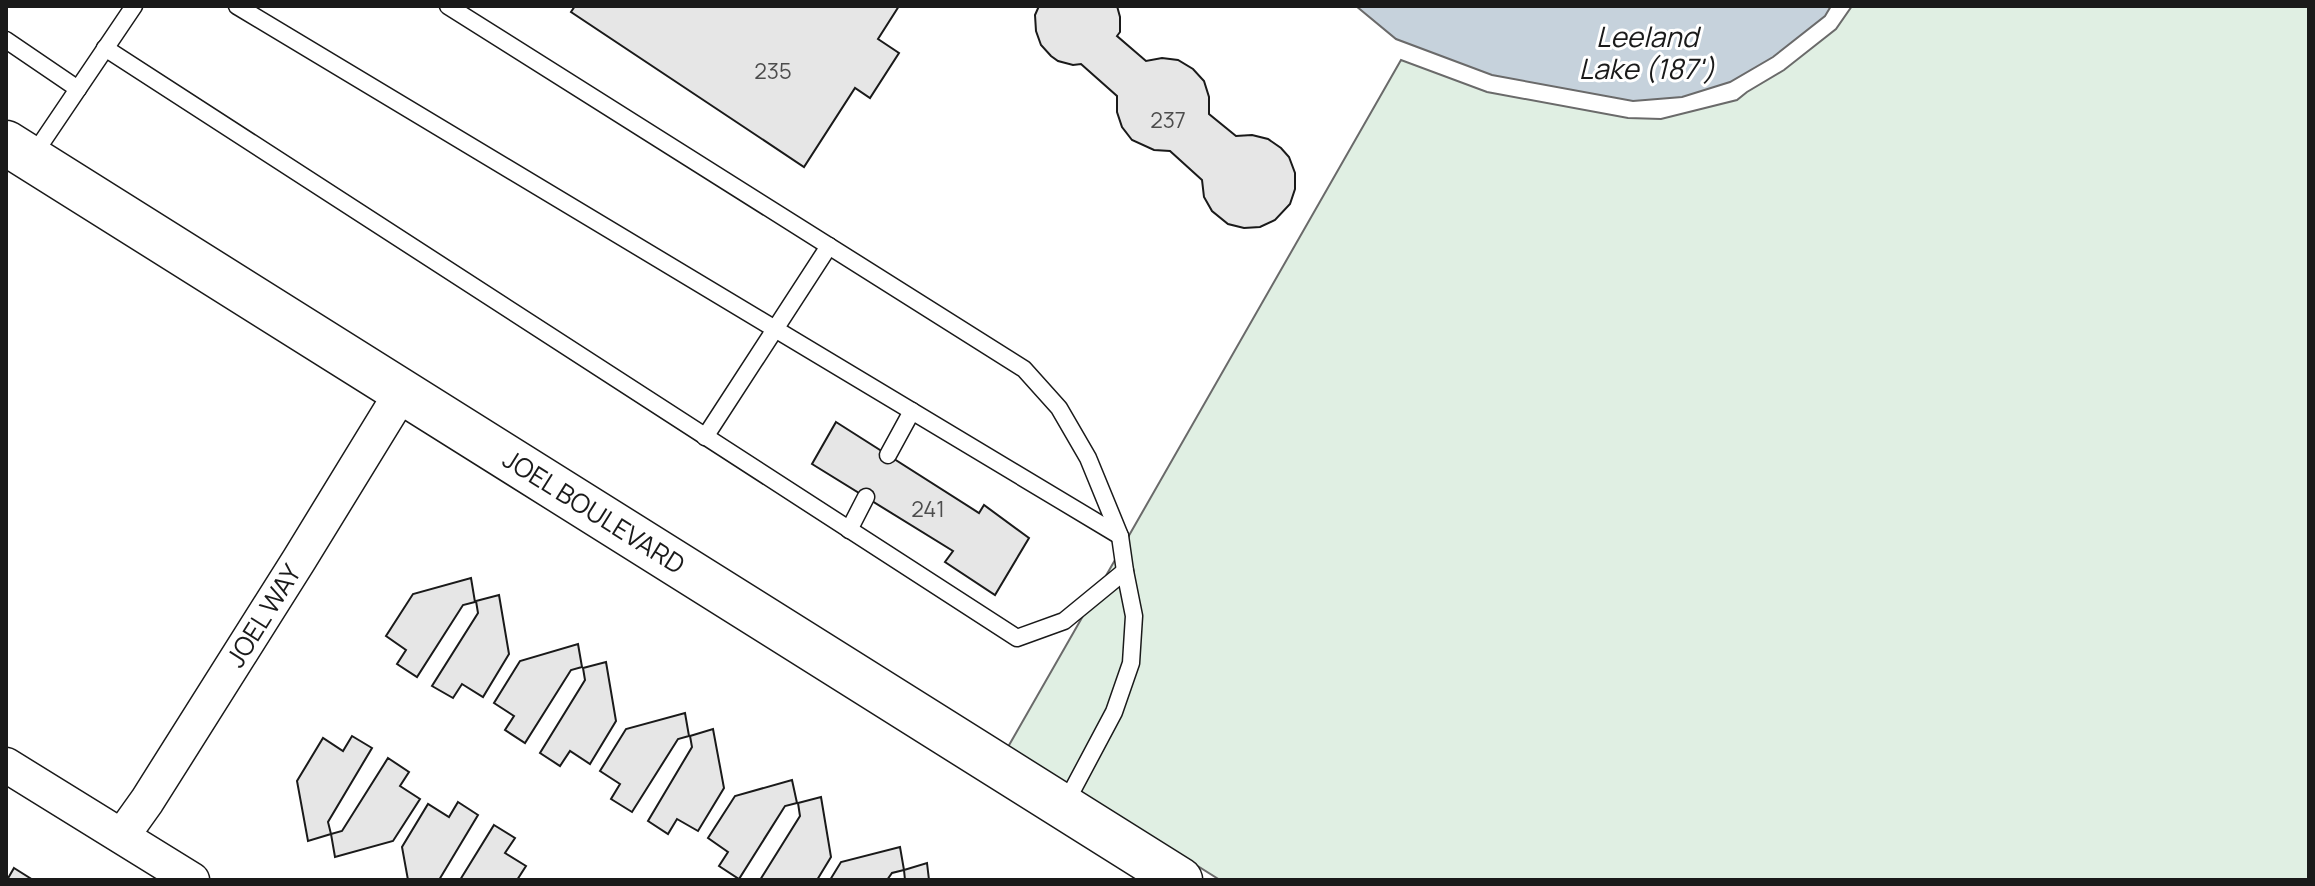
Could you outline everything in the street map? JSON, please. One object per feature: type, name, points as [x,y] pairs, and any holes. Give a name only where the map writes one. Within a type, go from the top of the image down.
[{"type":"main road","name":"JOEL BOULEVARD","points":[[18,151],[1180,880]]},
{"type":"street","name":"JOEL WAY","points":[[122,836],[299,560],[402,392]]},
{"type":"street","points":[[6,765],[192,880]]},
{"type":"lane","points":[[18,151],[78,89],[134,6]]},
{"type":"lane","points":[[237,6],[1120,536]]},
{"type":"lane","points":[[448,6],[1024,369],[1059,408],[1088,458],[1120,536],[1134,616],[1131,663],[1114,712],[1063,807]]},
{"type":"lane","points":[[6,40],[78,89]]},
{"type":"lane","points":[[105,48],[1017,638],[1064,621],[1125,571]]},
{"type":"lane","points":[[705,437],[829,246]]},
{"type":"lane","points":[[888,455],[912,411]]},
{"type":"lane","points":[[849,530],[866,497]]},
{"type":"green space","points":[[1852,6],[2309,6],[2309,880],[1220,880],[1008,747],[1401,60],[1487,92],[1628,118],[1661,119],[1737,100],[1784,70],[1836,29]]},
{"type":"water","name":"Leeland Lake (187')","points":[[1356,6],[1831,6],[1825,16],[1773,57],[1730,82],[1682,97],[1633,101],[1492,75],[1396,39]]},
{"type":"building","points":[[575,6],[899,6],[878,39],[899,53],[870,98],[855,88],[804,167],[571,12]]},
{"type":"building","points":[[1039,6],[1117,6],[1120,32],[1117,36],[1146,61],[1162,58],[1178,60],[1193,69],[1204,81],[1209,97],[1209,114],[1236,136],[1252,135],[1268,139],[1289,157],[1295,173],[1295,189],[1290,204],[1275,220],[1260,227],[1244,228],[1228,224],[1212,211],[1204,197],[1202,180],[1170,151],[1154,150],[1132,140],[1122,127],[1117,112],[1117,96],[1081,64],[1058,61],[1041,45],[1035,15]]},
{"type":"building","points":[[836,422],[979,513],[984,505],[1029,538],[995,595],[945,562],[953,551],[812,464]]},
{"type":"building","points":[[471,578],[475,602],[463,605],[417,677],[397,664],[406,650],[386,636],[413,594]]},
{"type":"building","points":[[499,595],[509,654],[483,697],[462,684],[453,698],[432,686],[478,613],[476,601]]},
{"type":"building","points":[[578,644],[582,667],[571,670],[525,743],[505,730],[514,716],[494,703],[520,661]]},
{"type":"building","points":[[606,662],[616,721],[590,764],[570,751],[560,766],[540,753],[585,680],[583,668]]},
{"type":"building","points":[[685,713],[689,736],[678,739],[632,812],[611,799],[620,784],[600,771],[626,729]]},
{"type":"building","points":[[713,729],[724,788],[698,831],[677,819],[668,834],[648,821],[692,747],[690,736]]},
{"type":"building","points":[[352,736],[372,748],[328,822],[331,834],[308,841],[297,781],[323,738],[343,751]]},
{"type":"building","points":[[388,758],[409,772],[400,786],[420,799],[393,841],[335,857],[331,834],[342,831]]},
{"type":"building","points":[[792,780],[797,803],[785,806],[739,879],[719,866],[728,852],[708,838],[735,796]]},
{"type":"building","points":[[821,797],[831,857],[817,880],[760,880],[800,816],[798,803]]},
{"type":"building","points":[[458,802],[478,815],[439,880],[408,880],[402,847],[428,804],[449,817]]},
{"type":"building","points":[[494,825],[515,838],[505,853],[526,866],[517,880],[460,880]]},
{"type":"building","points":[[900,847],[904,870],[892,873],[887,880],[830,880],[841,862]]},
{"type":"building","points":[[927,863],[929,880],[905,880],[904,870]]},
{"type":"building","points":[[14,868],[33,880],[7,880]]}]
